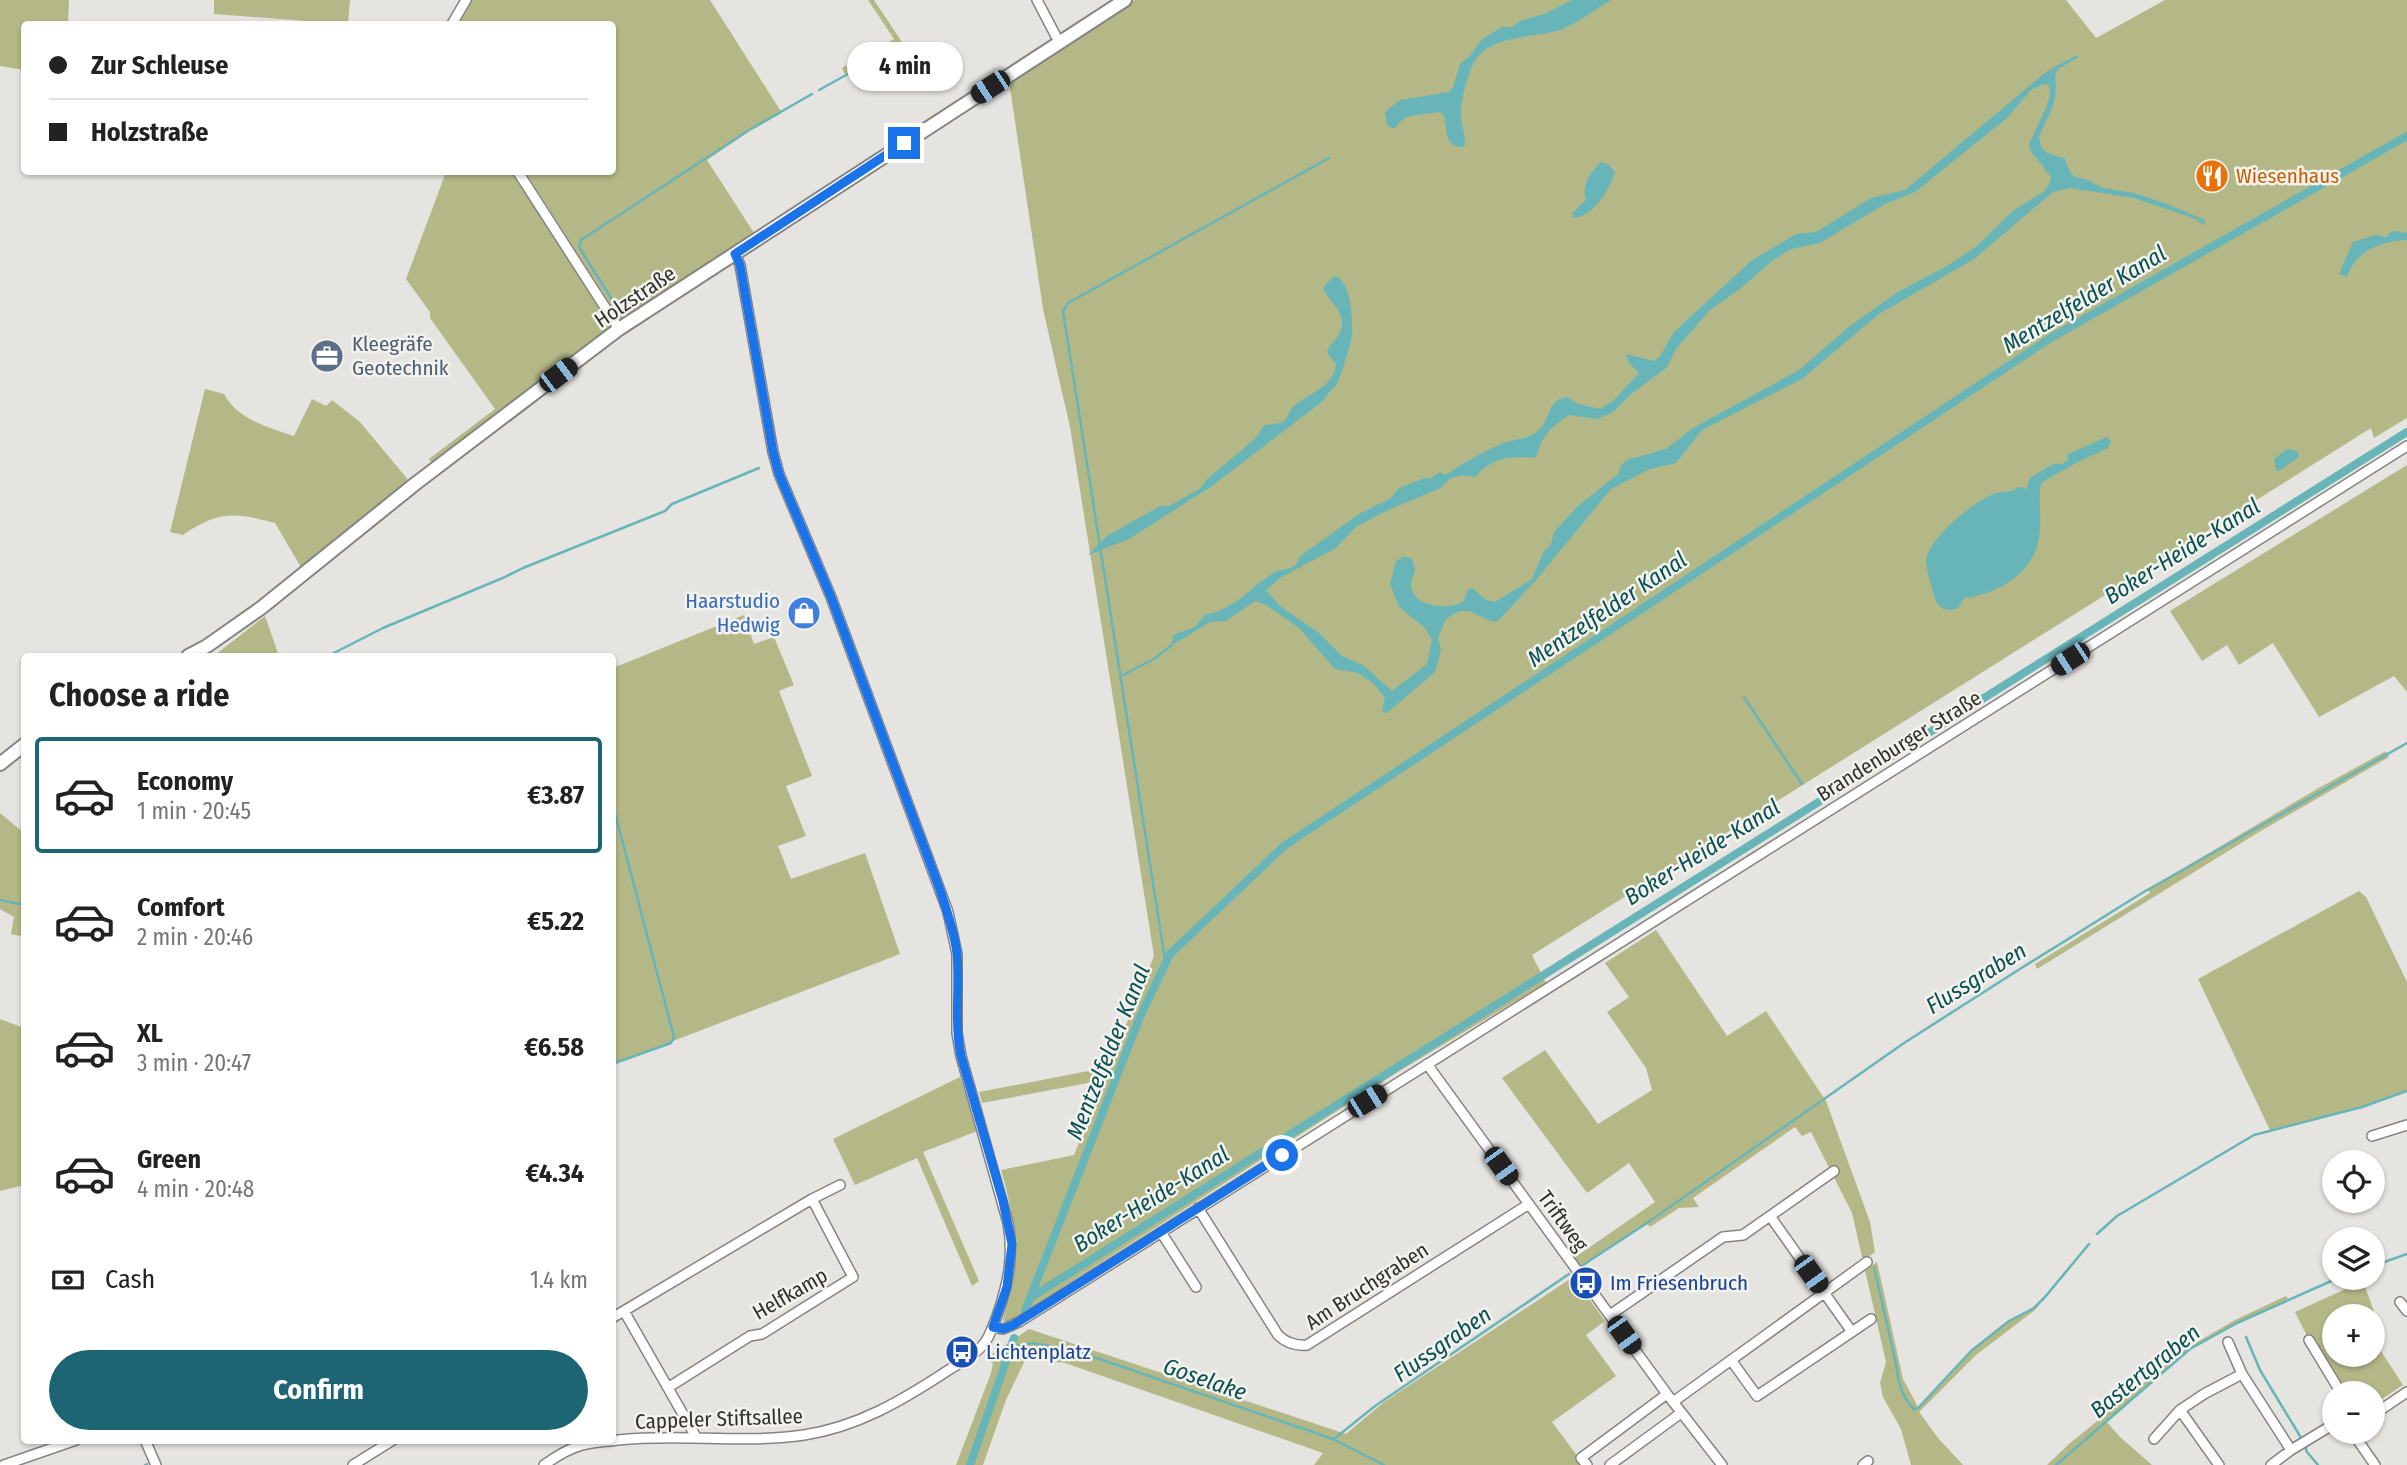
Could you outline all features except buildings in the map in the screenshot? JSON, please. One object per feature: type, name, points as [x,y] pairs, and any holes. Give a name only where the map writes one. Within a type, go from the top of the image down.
[{"type":"main road","name":"Holzstraße","points":[[194,653],[261,608],[415,484],[619,329],[1125,0]]},
{"type":"main road","points":[[0,764],[21,747]]},
{"type":"street","points":[[454,21],[466,0]]},
{"type":"street","points":[[1037,0],[1059,42]]},
{"type":"street","points":[[520,175],[619,329]]},
{"type":"street","points":[[735,254],[740,265],[779,474],[831,597],[953,933],[957,954],[959,1045],[1003,1201],[1012,1244],[1007,1287],[993,1327]]},
{"type":"street","name":"Brandenburger Straße","points":[[993,1327],[1003,1329],[1013,1325],[2407,446]]},
{"type":"street","name":"Triftweg","points":[[1427,1064],[1681,1413],[1722,1465]]},
{"type":"street","points":[[2372,1136],[2407,1125]]},
{"type":"street","points":[[1610,1315],[1723,1237],[1743,1235],[1834,1171]]},
{"type":"street","points":[[616,1316],[839,1185]]},
{"type":"street","name":"Helfkamp","points":[[669,1387],[750,1336],[762,1334],[853,1278],[812,1199]]},
{"type":"street","name":"Am Bruchgraben","points":[[1198,1208],[1278,1335],[1286,1342],[1300,1346],[1307,1345],[1529,1204]]},
{"type":"street","points":[[1770,1216],[1852,1332]]},
{"type":"street","points":[[1161,1231],[1196,1287]]},
{"type":"street","points":[[1587,1465],[1581,1458],[1731,1360],[1867,1262]]},
{"type":"street","points":[[2400,1302],[2407,1311]]},
{"type":"street","points":[[624,1311],[696,1437]]},
{"type":"street","points":[[1731,1360],[1756,1396],[1871,1319]]},
{"type":"street","name":"Cappeler Stiftsallee","points":[[616,1440],[775,1438],[806,1435],[865,1418],[888,1408],[972,1355],[982,1347],[993,1327]]},
{"type":"street","points":[[2309,1340],[2334,1381]]},
{"type":"street","points":[[2228,1342],[2242,1374],[2291,1450]]},
{"type":"street","points":[[2154,1439],[2180,1410],[2242,1374]]},
{"type":"street","points":[[2385,1407],[2407,1392]]},
{"type":"street","points":[[2180,1410],[2219,1465]]},
{"type":"street","points":[[1610,1465],[1681,1413]]},
{"type":"street","points":[[2271,1465],[2322,1432]]},
{"type":"street","points":[[4,1465],[57,1444]]},
{"type":"street","points":[[147,1444],[156,1465]]},
{"type":"street","points":[[354,1465],[387,1444]]},
{"type":"street","name":"Cappeler Stiftsallee","points":[[544,1465],[585,1444]]},
{"type":"street","points":[[2360,1444],[2375,1465]]},
{"type":"green space","points":[[0,0],[69,0],[68,21],[21,21],[21,70],[0,66]]},
{"type":"green space","points":[[214,0],[350,0],[348,21],[308,21],[214,14]]},
{"type":"green space","points":[[469,0],[710,0],[782,113],[707,160],[754,233],[621,321],[527,175],[616,175],[616,21],[457,21]]},
{"type":"green space","points":[[868,0],[874,0],[902,42],[845,74],[842,68],[894,39]]},
{"type":"green space","points":[[1135,0],[2066,0],[2096,38],[2165,0],[2407,0],[2407,418],[2374,438],[2371,428],[1532,955],[1546,983],[1401,1070],[1010,1321],[1003,1321],[1014,1246],[1011,1211],[1001,1170],[1074,1155],[1104,1080],[982,1103],[979,1092],[1109,1067],[1154,956],[1070,427],[1043,309],[1009,81]]},
{"type":"green space","points":[[445,175],[516,175],[613,327],[433,464],[429,459],[495,409],[430,318],[430,312],[406,279]]},
{"type":"green space","points":[[205,389],[224,394],[245,416],[294,436],[312,399],[326,406],[332,400],[360,422],[410,482],[302,569],[275,523],[227,516],[206,521],[183,535],[170,532]]},
{"type":"green space","points":[[2407,465],[2407,692],[2394,676],[2319,717],[2273,643],[2239,665],[2227,645],[2202,661],[2170,611]]},
{"type":"green space","points":[[744,615],[754,644],[774,637],[794,685],[779,691],[812,776],[786,786],[806,836],[778,846],[791,879],[865,853],[900,954],[616,1063],[616,667]]},
{"type":"green space","points":[[265,616],[278,653],[218,653]]},
{"type":"green space","points":[[2386,751],[2389,757],[2259,832],[2037,969],[2035,964],[2150,893],[2148,889]]},
{"type":"green space","points":[[0,813],[21,830],[21,936],[11,934],[14,917],[0,909]]},
{"type":"green space","points":[[2359,891],[2366,897],[2407,982],[2407,1091],[2362,1107],[2270,1130],[2198,979]]},
{"type":"green space","points":[[1656,930],[1727,1036],[1766,1011],[1826,1101],[1870,1222],[1875,1252],[1863,1261],[1852,1213],[1811,1132],[1802,1136],[1795,1127],[1693,1198],[1699,1207],[1679,1208],[1650,1227],[1646,1223],[1580,1267],[1574,1258],[1655,1202],[1629,1163],[1587,1193],[1502,1078],[1545,1050],[1598,1124],[1652,1090],[1646,1068],[1607,1012],[1629,997],[1605,963]]},
{"type":"green space","points":[[0,1019],[21,1027],[21,1186],[0,1191]]},
{"type":"green space","points":[[960,1077],[980,1130],[923,1152],[979,1281],[972,1286],[917,1158],[855,1185],[833,1139]]},
{"type":"green space","points":[[1877,1262],[1903,1379],[1918,1407],[1971,1351],[2009,1321],[2034,1308],[2045,1297],[2035,1310],[1976,1355],[1919,1412],[1963,1465],[1911,1465],[1901,1429],[1883,1397],[1880,1383],[1886,1362],[1865,1270]]},
{"type":"green space","points":[[1573,1277],[1605,1321],[1586,1335],[1616,1376],[1552,1422],[1584,1465],[1314,1465],[1323,1453],[1065,1363],[1026,1358],[1006,1400],[983,1465],[956,1465],[991,1373],[993,1364],[986,1358],[1029,1329],[1346,1434],[1384,1402]]},
{"type":"green space","points":[[2343,1290],[2366,1290],[2371,1304],[2322,1304],[2322,1354],[2310,1335],[2307,1336],[2295,1312]]},
{"type":"green space","points":[[2286,1296],[2288,1299],[2190,1349],[2106,1421],[2152,1465],[2047,1465],[2187,1348],[2235,1320]]},
{"type":"green space","points":[[2385,1357],[2403,1385],[2385,1397],[2385,1381],[2339,1381],[2330,1367],[2385,1367]]},
{"type":"water","points":[[1572,0],[1611,0],[1560,30],[1497,44],[1486,49],[1477,58],[1467,80],[1461,105],[1464,147],[1449,141],[1445,119],[1439,112],[1410,116],[1394,129],[1387,125],[1385,112],[1400,100],[1449,92],[1460,64],[1470,56],[1482,39],[1502,27],[1512,27],[1520,21],[1547,13]]},
{"type":"water","points":[[2077,55],[2079,57],[2058,69],[2055,75],[2056,93],[2039,137],[2044,150],[2064,158],[2072,175],[2103,188],[2134,193],[2167,204],[2205,220],[2204,225],[2193,218],[2134,198],[2070,188],[2053,192],[1974,259],[1879,314],[1802,379],[1702,430],[1676,463],[1650,469],[1611,489],[1536,580],[1499,620],[1493,622],[1469,611],[1459,611],[1446,619],[1438,638],[1441,650],[1435,672],[1387,713],[1382,711],[1385,698],[1374,684],[1358,673],[1335,669],[1299,628],[1266,605],[1255,601],[1226,621],[1210,622],[1172,645],[1173,635],[1195,627],[1206,614],[1233,604],[1273,573],[1293,567],[1299,557],[1359,514],[1391,498],[1399,488],[1431,478],[1440,472],[1445,475],[1492,448],[1530,436],[1540,429],[1553,405],[1561,399],[1567,397],[1578,404],[1600,409],[1613,401],[1639,373],[1629,363],[1626,354],[1654,361],[1660,356],[1674,332],[1751,261],[1796,234],[1816,232],[1871,198],[1905,190],[2046,72]],"holes":[[[2044,84],[2049,85],[2050,95],[2046,108],[2029,144],[2030,150],[2051,177],[2045,191],[2014,210],[1977,246],[1947,266],[1896,293],[1850,326],[1799,370],[1693,428],[1666,449],[1627,460],[1618,474],[1578,506],[1554,532],[1551,544],[1543,553],[1532,579],[1495,602],[1486,600],[1472,588],[1468,590],[1463,602],[1434,605],[1424,603],[1412,591],[1411,582],[1415,571],[1412,559],[1404,556],[1396,561],[1390,584],[1399,607],[1425,628],[1432,640],[1427,664],[1392,691],[1363,665],[1342,656],[1319,633],[1280,606],[1266,590],[1280,578],[1336,548],[1356,527],[1388,510],[1441,488],[1449,479],[1461,475],[1475,477],[1488,465],[1502,459],[1535,458],[1547,433],[1569,415],[1597,419],[1613,412],[1630,395],[1667,367],[1676,349],[1709,311],[1772,261],[1791,249],[1820,243],[1885,204],[1915,192],[2007,118],[2031,90]]]},
{"type":"water","points":[[1601,162],[1608,164],[1615,172],[1609,186],[1595,207],[1574,218],[1572,213],[1586,200],[1588,180]]},
{"type":"water","points":[[2392,231],[2407,233],[2407,240],[2370,249],[2356,260],[2347,277],[2339,274],[2353,242],[2375,235],[2386,237]]},
{"type":"water","points":[[1334,276],[1340,279],[1347,292],[1352,335],[1339,379],[1324,400],[1212,486],[1129,539],[1088,555],[1107,536],[1158,507],[1171,505],[1201,488],[1207,479],[1256,438],[1264,425],[1284,422],[1294,406],[1330,379],[1336,364],[1327,353],[1339,334],[1342,321],[1341,315],[1323,288]]},
{"type":"water","points":[[2107,437],[2111,441],[2108,448],[2041,483],[2039,538],[2036,551],[2022,572],[1989,592],[1964,598],[1958,608],[1946,610],[1940,606],[1934,595],[1926,563],[1933,544],[1942,533],[1963,513],[1985,498],[2019,487],[2026,489],[2030,478],[2053,464],[2062,464],[2068,460],[2068,454]]},
{"type":"water","points":[[2287,449],[2297,451],[2299,457],[2279,471],[2276,470],[2274,459]]},
{"type":"waterway","points":[[819,90],[902,44]]},
{"type":"waterway","points":[[619,311],[579,247],[581,240],[749,130],[812,94]]},
{"type":"waterway","name":"Mentzelfelder Kanal","points":[[1030,1298],[1140,1017],[1170,954],[1284,846],[2049,339],[2407,136]]},
{"type":"waterway","points":[[1166,966],[1063,311],[1068,303],[1329,158]]},
{"type":"waterway","name":"Boker-Heide-Kanal","points":[[1025,1311],[1030,1298],[2407,432]]},
{"type":"waterway","points":[[334,653],[383,628],[665,511],[672,504],[759,468]]},
{"type":"waterway","points":[[1121,676],[1154,659],[1172,645]]},
{"type":"waterway","points":[[1744,697],[1802,784]]},
{"type":"waterway","name":"Flussgraben","points":[[1580,1267],[1904,1043],[2023,967],[2142,893],[2407,743]]},
{"type":"waterway","points":[[616,817],[674,1037],[671,1043],[616,1063]]},
{"type":"waterway","points":[[0,900],[21,904]]},
{"type":"waterway","points":[[2097,1234],[2117,1216],[2254,1135],[2362,1107],[2407,1091]]},
{"type":"waterway","points":[[1874,1267],[1899,1382],[1903,1394],[1914,1409],[1918,1408],[1971,1351],[2009,1321],[2034,1308],[2089,1244]]},
{"type":"waterway","name":"Bastertgraben","points":[[2385,1262],[2407,1254]]},
{"type":"waterway","name":"Flussgraben","points":[[1334,1439],[1375,1406],[1569,1274]]},
{"type":"waterway","name":"Bastertgraben","points":[[2056,1465],[2190,1349],[2237,1323],[2322,1285]]},
{"type":"waterway","points":[[2246,1337],[2260,1370],[2307,1452],[2318,1465]]},
{"type":"waterway","name":"Boker-Heide-Kanal","points":[[970,1465],[1014,1338]]},
{"type":"waterway","name":"Goselake","points":[[1010,1347],[1032,1343],[1076,1351],[1333,1439],[1384,1465]]},
{"type":"place","name":"Wiesenhaus","points":[[2212,176]]},
{"type":"place","name":"Kleegräfe Geotechnik","points":[[327,356]]},
{"type":"place","name":"Haarstudio Hedwig","points":[[804,613]]},
{"type":"place","name":"Im Friesenbruch","points":[[1586,1283]]},
{"type":"place","name":"Lichtenplatz","points":[[962,1352]]},
{"type":"route","points":[[904,143],[735,254],[740,265],[779,474],[831,597],[940,890],[953,933],[957,954],[957,1033],[961,1056],[1003,1201],[1012,1244],[1007,1287],[993,1327],[1003,1329],[1013,1325],[1282,1155]]}]
